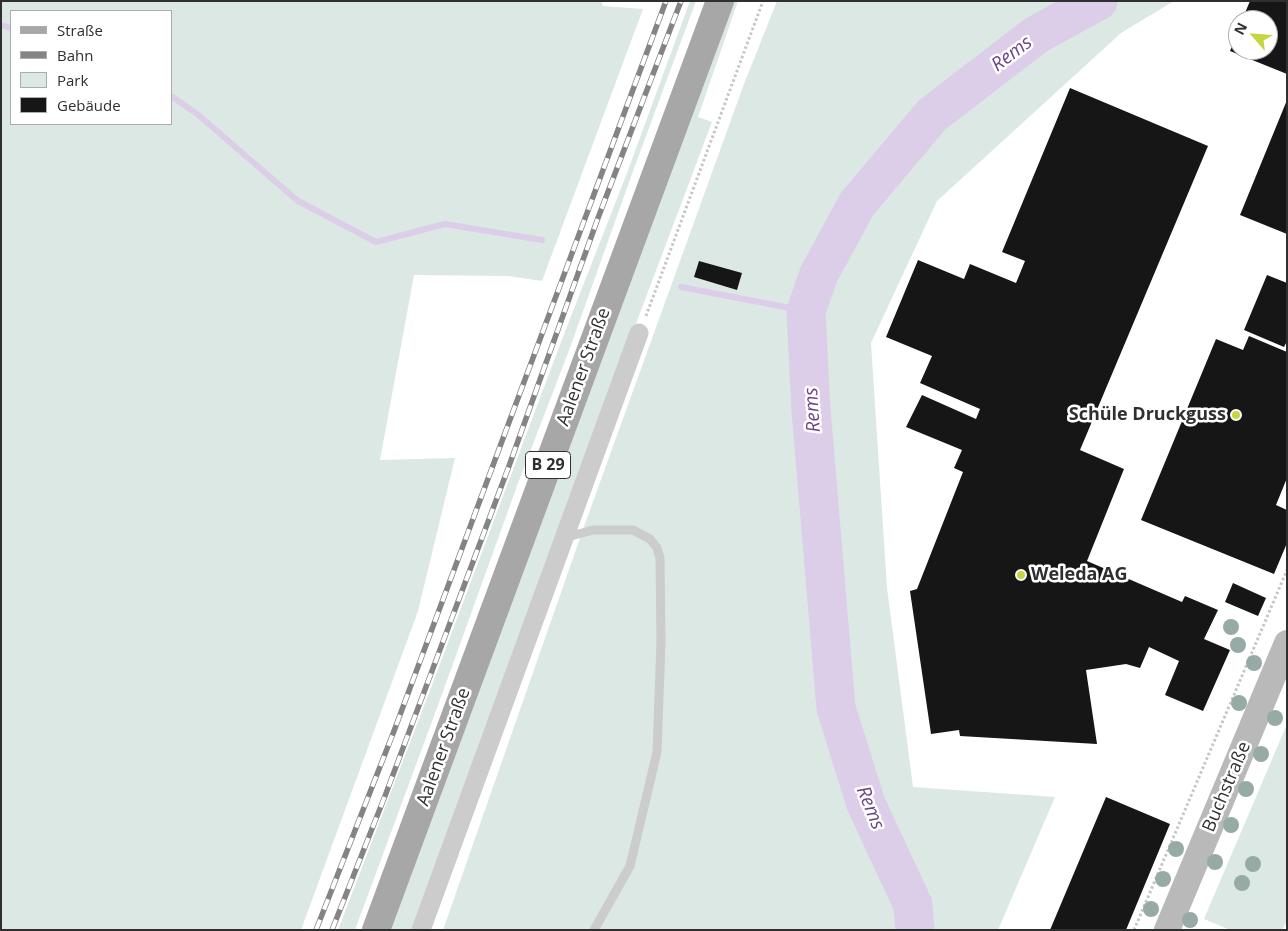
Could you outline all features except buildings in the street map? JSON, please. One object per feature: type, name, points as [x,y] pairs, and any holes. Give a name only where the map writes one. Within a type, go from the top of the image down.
[{"type":"main road","name":"Aalener Straße","points":[[376,930],[720,1]]},
{"type":"street","points":[[421,930],[639,333]]},
{"type":"street","name":"Buchstraße","points":[[1166,930],[1287,643]]},
{"type":"lane","points":[[564,538],[593,530],[634,530],[650,539],[657,548],[660,558],[662,642],[657,752],[630,866],[594,930]]},
{"type":"path","points":[[639,333],[763,1]]},
{"type":"path","points":[[1134,930],[1287,570]]},
{"type":"green space","points":[[1,1],[601,1],[603,6],[643,9],[542,281],[508,276],[414,275],[380,460],[455,458],[418,611],[301,930],[1,930]]},
{"type":"green space","points":[[690,1],[696,1],[355,930],[338,930],[627,173]]},
{"type":"green space","points":[[728,1],[738,1],[698,117],[712,122],[571,496],[414,930],[388,930]]},
{"type":"green space","points":[[777,1],[1174,1],[1121,33],[937,201],[871,343],[887,588],[913,787],[1055,797],[998,930],[443,930],[586,521],[744,84]]},
{"type":"green space","points":[[1287,724],[1287,921],[1282,930],[1230,930],[1204,919]]},
{"type":"waterway","name":"Rems","points":[[915,930],[913,905],[866,804],[836,708],[811,410],[806,311],[819,274],[857,204],[932,115],[1036,35],[1098,1]]},
{"type":"waterway","points":[[1,25],[10,28]]},
{"type":"waterway","points":[[172,97],[196,113],[298,201],[376,242],[445,224],[542,240]]},
{"type":"waterway","points":[[681,287],[806,311]]},
{"type":"railway","points":[[316,930],[394,731],[666,1]]},
{"type":"railway","points":[[332,930],[385,796],[509,466],[598,218],[681,1]]},
{"type":"place","name":"Schüle Druckguss","points":[[1236,415]]},
{"type":"place","name":"Weleda AG","points":[[1021,575]]}]
